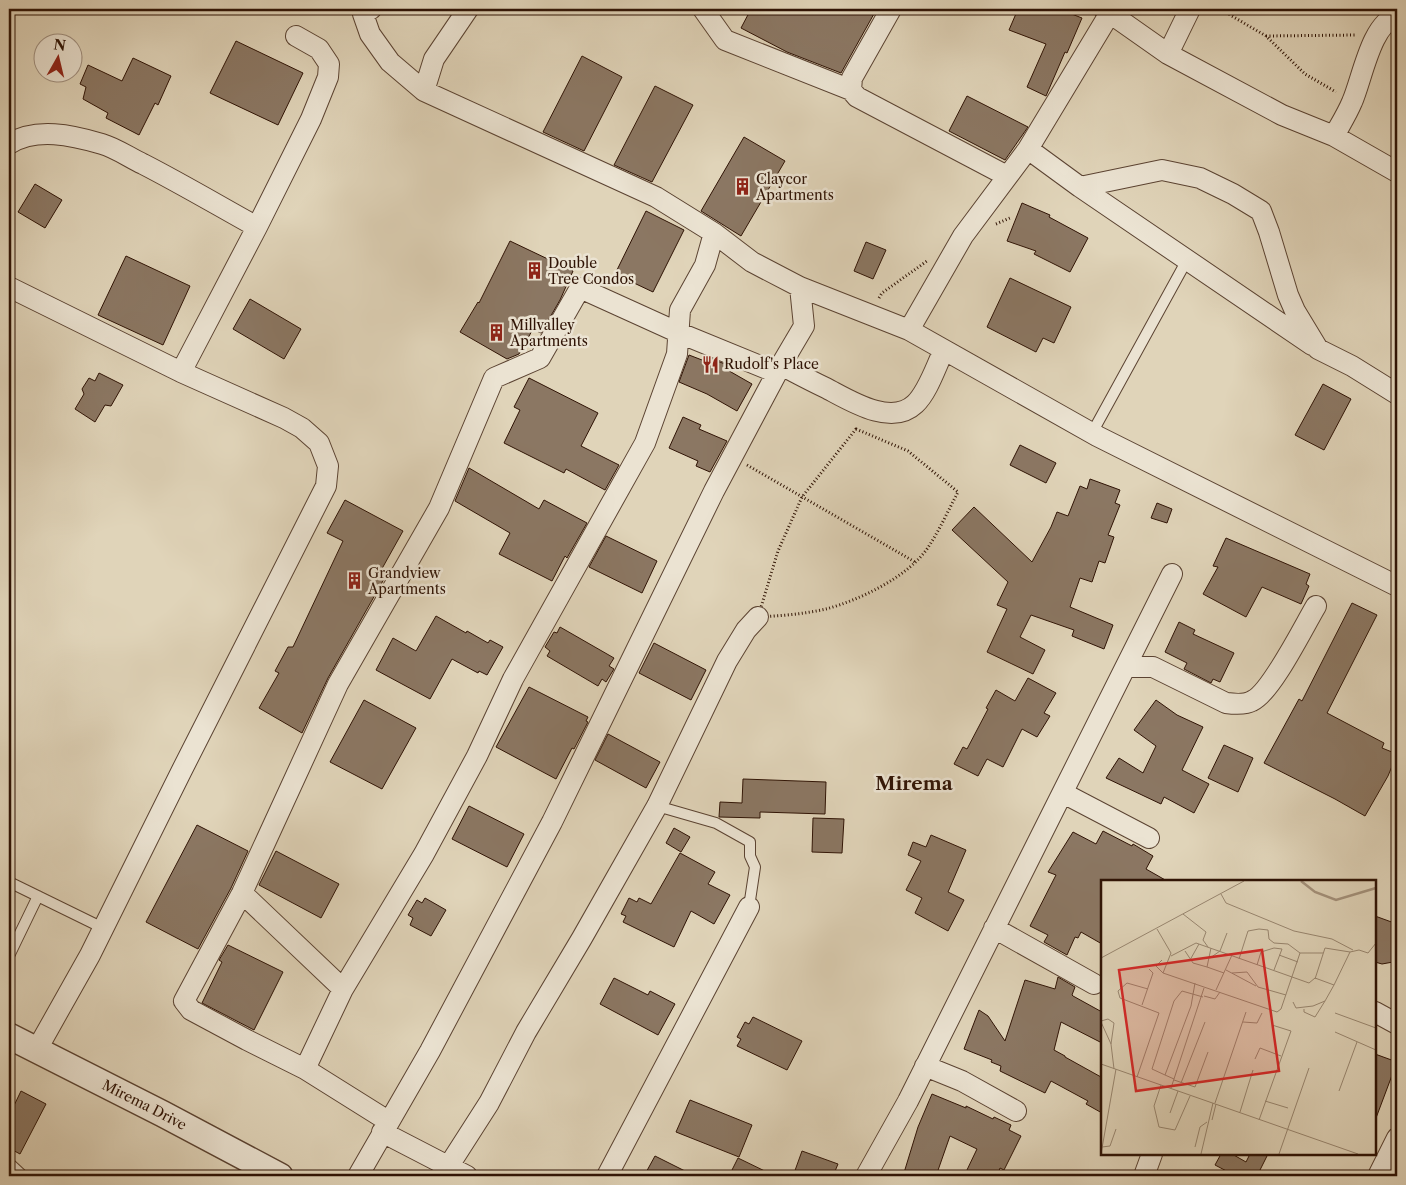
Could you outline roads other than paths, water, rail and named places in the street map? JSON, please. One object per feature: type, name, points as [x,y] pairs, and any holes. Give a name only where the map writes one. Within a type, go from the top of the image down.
[{"type":"street","points":[[371,9],[363,14],[370,34],[390,62],[424,91],[656,197],[714,233],[752,262],[800,287],[908,330],[1092,433],[1397,586]]},
{"type":"street","points":[[424,91],[434,59],[465,9]]},
{"type":"street","points":[[703,9],[724,40],[851,90],[857,98],[1007,176]]},
{"type":"street","points":[[851,90],[852,78],[891,9]]},
{"type":"street","points":[[1168,54],[1190,9]]},
{"type":"street","points":[[908,330],[963,236],[1028,149],[1107,11],[1168,54],[1282,115],[1334,136],[1397,172]]},
{"type":"street","points":[[1334,136],[1352,102],[1376,35],[1392,17],[1397,16]]},
{"type":"street","points":[[181,372],[257,227],[310,119],[328,77],[329,64],[320,49],[296,36]]},
{"type":"street","points":[[9,144],[20,137],[44,134],[68,135],[104,144],[257,227]]},
{"type":"street","points":[[1028,149],[1080,187],[1318,349],[1352,366],[1397,394]]},
{"type":"street","points":[[1080,187],[1162,170],[1200,178],[1233,194],[1261,211],[1295,312],[1318,349]]},
{"type":"street","points":[[305,1069],[343,989],[424,854],[477,756],[513,680],[645,443],[677,354],[680,310],[705,265],[714,233]]},
{"type":"street","points":[[9,287],[181,372],[284,418],[302,428],[319,443],[328,466],[326,486],[90,955],[36,1051]]},
{"type":"street","points":[[358,1176],[430,1051],[552,822],[655,610],[733,456],[804,326],[800,287]]},
{"type":"street","points":[[467,1176],[448,1167],[386,1127],[305,1069],[191,1010],[184,1001],[242,893],[338,684],[439,508],[494,378],[540,358],[580,288],[677,332],[779,369],[875,411],[902,412],[913,406],[921,398],[944,350]]},
{"type":"street","points":[[866,1176],[908,1101],[1172,574]]},
{"type":"street","points":[[1126,668],[1153,667],[1226,704],[1253,701],[1272,682],[1316,606]]},
{"type":"street","points":[[448,1167],[489,1103],[526,1032],[657,806],[727,661],[746,630],[758,617]]},
{"type":"street","points":[[1062,793],[1149,838]]},
{"type":"street","points":[[242,893],[343,989]]},
{"type":"street","points":[[607,1176],[749,908]]},
{"type":"street","points":[[994,928],[1094,984]]},
{"type":"street","points":[[1376,1013],[1397,1024]]},
{"type":"street","name":"Mirema Drive","points":[[9,1036],[163,1114],[253,1170],[280,1176]]},
{"type":"street","points":[[925,1066],[962,1081],[1016,1110]]},
{"type":"street","points":[[1378,1176],[1397,1138]]},
{"type":"street","points":[[1144,1176],[1152,1155]]},
{"type":"lane","points":[[1092,433],[1187,260]]},
{"type":"lane","points":[[657,806],[716,823],[750,842],[750,856],[754,867],[749,908]]},
{"type":"lane","points":[[9,882],[103,928]]},
{"type":"lane","points":[[9,956],[38,896]]},
{"type":"lane","points":[[9,1163],[23,1176]]},
{"type":"place","name":"Claycor Apartments","points":[[742,187]]},
{"type":"place","name":"Double Tree Condos","points":[[534,271]]},
{"type":"place","name":"Millvalley Apartments","points":[[496,333]]},
{"type":"place","name":"Rudolf's Place","points":[[710,364]]},
{"type":"place","name":"Grandview Apartments","points":[[354,581]]},
{"type":"district","name":"Mirema","points":[[914,783]]}]
